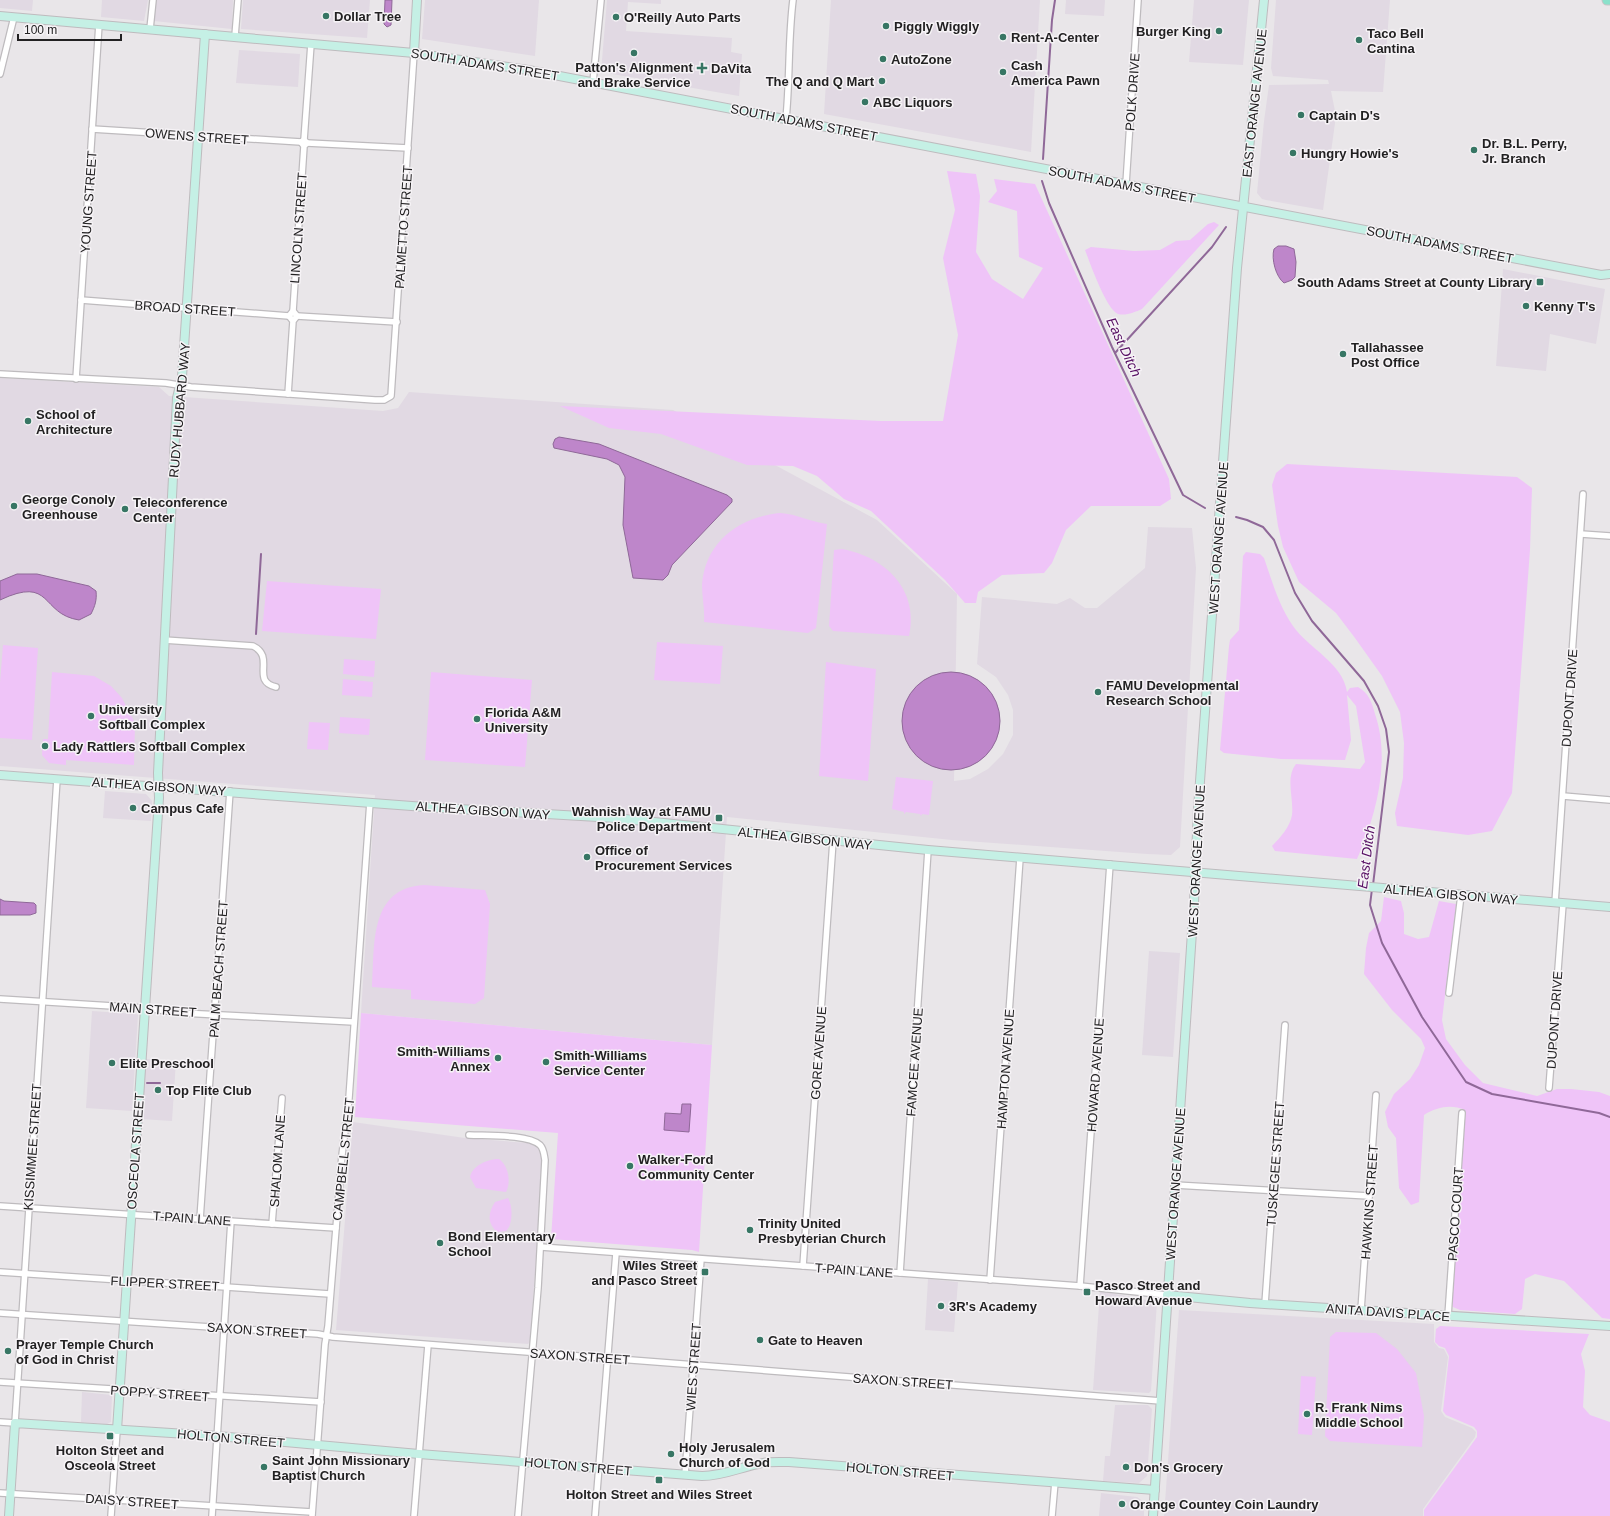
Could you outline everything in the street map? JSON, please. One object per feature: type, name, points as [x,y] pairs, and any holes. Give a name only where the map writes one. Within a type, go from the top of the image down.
[{"type":"street","points":[[150,29],[152,0]]},
{"type":"street","points":[[235,36],[238,0]]},
{"type":"street","points":[[414,53],[417,0]]},
{"type":"street","points":[[593,82],[601,0]]},
{"type":"street","points":[[786,119],[789,89],[790,22],[794,0]]},
{"type":"street","name":"POLK DRIVE","points":[[1126,184],[1138,0]]},
{"type":"street","name":"EAST ORANGE AVENUE","points":[[1243,207],[1264,0]]},
{"type":"street","name":"SOUTH ADAMS STREET","points":[[0,16],[414,53],[528,70],[1601,275],[1610,274]]},
{"type":"street","points":[[0,74],[14,17]]},
{"type":"street","name":"YOUNG STREET","points":[[76,379],[99,24]]},
{"type":"street","name":"RUDY HUBBARD WAY","points":[[158,786],[177,398],[182,377],[205,34]]},
{"type":"street","name":"LINCOLN STREET","points":[[288,394],[311,44]]},
{"type":"street","name":"PALMETTO STREET","points":[[288,394],[375,400],[387,399],[391,396],[414,53]]},
{"type":"street","name":"OWENS STREET","points":[[92,129],[304,143],[408,148]]},
{"type":"street","name":"WEST ORANGE AVENUE","points":[[1153,1516],[1198,809],[1243,207]]},
{"type":"street","name":"SOUTH ADAMS STREET","points":[[1601,275],[1610,282]]},
{"type":"street","name":"BROAD STREET","points":[[81,300],[293,316],[397,322]]},
{"type":"street","points":[[0,374],[166,383],[180,386],[288,394]]},
{"type":"street","name":"DUPONT DRIVE","points":[[1549,1088],[1563,796],[1583,494]]},
{"type":"street","points":[[1581,534],[1610,536]]},
{"type":"street","points":[[164,640],[253,646],[259,648],[264,656],[263,678],[269,686],[276,687]]},
{"type":"street","name":"ALTHEA GIBSON WAY","points":[[0,775],[626,819],[928,850],[1110,864],[1195,873],[1610,907]]},
{"type":"street","name":"KISSIMMEE STREET","points":[[9,1516],[57,779]]},
{"type":"street","name":"OSCEOLA STREET","points":[[110,1516],[145,1008],[158,786]]},
{"type":"street","name":"PALM BEACH STREET","points":[[200,1219],[230,791]]},
{"type":"street","points":[[1563,796],[1610,800]]},
{"type":"street","name":"CAMPBELL STREET","points":[[312,1514],[326,1336],[349,1101],[370,802]]},
{"type":"street","name":"GORE AVENUE","points":[[803,1266],[832,841]]},
{"type":"street","name":"FAMCEE AVENUE","points":[[900,1273],[928,850]]},
{"type":"street","name":"HAMPTON AVENUE","points":[[990,1280],[1020,858]]},
{"type":"street","name":"HOWARD AVENUE","points":[[1080,1286],[1110,864]]},
{"type":"street","points":[[1449,993],[1461,895]]},
{"type":"street","name":"MAIN STREET","points":[[0,999],[354,1022]]},
{"type":"street","name":"TUSKEGEE STREET","points":[[1265,1304],[1285,1025]]},
{"type":"street","name":"HAWKINS STREET","points":[[1362,1310],[1376,1095]]},
{"type":"street","name":"SHALOM LANE","points":[[272,1224],[282,1098]]},
{"type":"street","name":"PASCO COURT","points":[[1448,1316],[1462,1113]]},
{"type":"street","points":[[469,1135],[518,1138],[534,1142],[540,1145],[544,1154],[546,1167],[533,1353],[518,1516]]},
{"type":"street","points":[[1175,1186],[1369,1196]]},
{"type":"street","name":"T-PAIN LANE","points":[[0,1206],[336,1228]]},
{"type":"street","points":[[212,1516],[231,1221]]},
{"type":"street","name":"T-PAIN LANE","points":[[541,1247],[1080,1286],[1167,1295]]},
{"type":"street","points":[[595,1516],[616,1253]]},
{"type":"street","name":"WIES STREET","points":[[685,1475],[701,1259]]},
{"type":"street","name":"FLIPPER STREET","points":[[0,1272],[330,1294]]},
{"type":"street","name":"ANITA DAVIS PLACE","points":[[1167,1295],[1265,1304],[1610,1326]]},
{"type":"street","name":"SAXON STREET","points":[[0,1313],[225,1327],[428,1345],[1161,1401]]},
{"type":"street","points":[[414,1516],[428,1345]]},
{"type":"street","name":"POPPY STREET","points":[[0,1382],[220,1397],[321,1402]]},
{"type":"street","name":"HOLTON STREET","points":[[0,1422],[218,1436],[317,1446],[685,1475],[722,1475],[756,1464],[777,1462],[1155,1490]]},
{"type":"street","points":[[1052,1516],[1055,1482]]},
{"type":"street","name":"DAISY STREET","points":[[0,1493],[312,1514]]},
{"type":"shaded area","points":[[0,0],[33,0],[32,11],[0,8]]},
{"type":"shaded area","points":[[102,0],[148,0],[144,21],[101,17]]},
{"type":"shaded area","points":[[156,0],[233,0],[232,29],[154,21]]},
{"type":"shaded area","name":"Dollar Tree","points":[[243,0],[370,0],[367,38],[241,29]]},
{"type":"shaded area","points":[[385,0],[392,0],[391,25],[387,27],[384,24]]},
{"type":"shaded area","points":[[425,0],[539,0],[535,56],[422,39]]},
{"type":"shaded area","points":[[607,0],[661,0],[661,4],[628,2],[626,31],[732,38],[731,52],[742,54],[739,96],[601,72]]},
{"type":"shaded area","points":[[831,0],[1040,0],[1031,152],[824,114]]},
{"type":"shaded area","points":[[1066,0],[1105,0],[1104,16],[1065,14]]},
{"type":"shaded area","name":"Burger King","points":[[1194,0],[1249,0],[1243,65],[1189,62]]},
{"type":"shaded area","points":[[1276,0],[1390,0],[1383,92],[1331,91],[1336,116],[1323,210],[1262,199],[1257,193],[1269,85],[1329,84],[1328,80],[1273,76],[1271,68]]},
{"type":"shaded area","points":[[239,50],[300,54],[298,87],[236,83]]},
{"type":"shaded area","points":[[947,171],[976,174],[980,196],[976,252],[992,279],[1023,299],[1043,268],[1019,257],[1017,211],[988,202],[997,191],[994,179],[1035,184],[1169,479],[1171,499],[1160,506],[1091,506],[1066,530],[1052,563],[1044,573],[1002,575],[978,592],[976,603],[965,603],[945,580],[871,511],[844,499],[817,476],[793,466],[747,465],[661,434],[609,428],[560,406],[881,421],[943,421],[958,335],[943,258],[955,210]]},
{"type":"shaded area","points":[[1214,222],[1219,225],[1142,309],[1130,313],[1118,314],[1108,304],[1085,250],[1091,247],[1134,251],[1160,250],[1176,241],[1190,240],[1208,224]]},
{"type":"shaded area","points":[[1278,246],[1286,246],[1294,249],[1296,262],[1295,277],[1284,283],[1279,277],[1273,258],[1274,249]]},
{"type":"shaded area","name":"Kenny T's","points":[[1503,269],[1605,289],[1596,344],[1550,334],[1546,371],[1496,366]]},
{"type":"shaded area","name":"Florida A&M University","points":[[0,378],[159,387],[169,396],[383,411],[398,408],[409,392],[673,410],[877,520],[957,594],[954,781],[970,779],[988,769],[1003,754],[1013,735],[1013,710],[1008,695],[996,677],[977,664],[982,597],[1057,604],[1070,598],[1085,608],[1097,608],[1145,568],[1148,527],[1192,528],[1196,568],[1180,847],[1171,855],[1147,854],[952,840],[727,817],[712,1045],[361,1013],[375,795],[0,766]]},
{"type":"shaded area","points":[[559,437],[599,444],[727,495],[732,499],[732,502],[672,565],[668,575],[663,580],[633,578],[623,525],[625,477],[619,465],[607,459],[554,448],[553,444],[555,439]]},
{"type":"shaded area","points":[[1287,464],[1517,477],[1532,488],[1530,550],[1512,793],[1492,831],[1468,835],[1397,826],[1395,813],[1403,778],[1404,743],[1400,712],[1382,676],[1336,613],[1299,582],[1283,547],[1278,526],[1272,485],[1276,473]]},
{"type":"shaded area","points":[[780,513],[827,524],[816,628],[808,633],[704,622],[702,585],[710,556],[717,544],[738,526],[765,515]]},
{"type":"shaded area","points":[[842,549],[858,553],[872,559],[885,568],[895,578],[904,590],[909,604],[911,619],[909,636],[833,631],[829,626],[834,550]]},
{"type":"shaded area","points":[[1246,552],[1260,554],[1264,558],[1276,593],[1288,618],[1299,634],[1332,664],[1344,682],[1347,692],[1350,688],[1358,687],[1362,689],[1370,699],[1373,706],[1380,732],[1382,750],[1381,769],[1379,788],[1370,825],[1357,859],[1275,851],[1272,846],[1284,832],[1291,819],[1292,809],[1290,782],[1291,775],[1296,764],[1360,769],[1365,762],[1356,706],[1347,695],[1351,740],[1345,760],[1281,759],[1224,753],[1220,750],[1229,646],[1230,640],[1239,630],[1243,556]]},
{"type":"shaded area","points":[[17,574],[37,574],[89,586],[96,591],[94,608],[91,614],[79,620],[58,611],[45,598],[38,594],[29,592],[17,593],[0,600],[0,581]]},
{"type":"shaded area","points":[[267,581],[381,589],[376,639],[262,631]]},
{"type":"shaded area","points":[[657,642],[723,646],[720,684],[654,680]]},
{"type":"shaded area","points":[[3,645],[38,648],[32,740],[0,738],[0,683]]},
{"type":"shaded area","points":[[344,659],[375,661],[374,677],[343,674]]},
{"type":"shaded area","points":[[826,662],[876,669],[868,781],[819,776]]},
{"type":"shaded area","name":"University Softball Complex","points":[[52,672],[94,676],[111,686],[122,698],[135,723],[134,765],[66,760],[66,765],[49,763],[42,755],[43,739],[48,739]]},
{"type":"shaded area","points":[[431,672],[532,680],[525,767],[425,760]]},
{"type":"shaded area","points":[[951,672],[970,676],[986,686],[996,702],[1000,721],[996,740],[986,756],[970,766],[951,770],[932,766],[916,756],[906,740],[902,721],[906,702],[916,686],[932,676]]},
{"type":"shaded area","points":[[343,679],[373,682],[372,697],[342,695]]},
{"type":"shaded area","points":[[340,717],[370,719],[369,735],[339,733]]},
{"type":"shaded area","points":[[309,722],[330,723],[328,750],[307,749]]},
{"type":"shaded area","points":[[896,777],[933,781],[929,815],[922,814],[921,816],[920,814],[906,812],[904,814],[904,812],[892,809]]},
{"type":"shaded area","points":[[105,791],[146,794],[152,801],[151,821],[103,818]]},
{"type":"shaded area","points":[[424,885],[485,890],[490,904],[484,998],[475,1004],[411,999],[411,990],[372,987],[375,938],[378,922],[384,908],[393,897],[406,889]]},
{"type":"shaded area","points":[[1384,897],[1401,901],[1404,913],[1404,934],[1418,939],[1429,937],[1439,901],[1456,904],[1442,1020],[1446,1039],[1465,1065],[1483,1083],[1537,1096],[1557,1089],[1571,1089],[1599,1092],[1610,1096],[1610,1319],[1602,1318],[1564,1281],[1535,1274],[1525,1279],[1522,1309],[1515,1314],[1460,1310],[1453,1307],[1452,1303],[1465,1110],[1455,1107],[1444,1107],[1424,1115],[1419,1202],[1411,1205],[1399,1188],[1396,1138],[1388,1127],[1385,1112],[1394,1094],[1410,1079],[1419,1065],[1425,1048],[1421,1039],[1392,1010],[1364,974],[1369,933],[1381,921]]},
{"type":"shaded area","points":[[0,899],[4,901],[34,903],[36,905],[36,913],[30,915],[0,915]]},
{"type":"shaded area","points":[[1149,951],[1180,953],[1173,1057],[1142,1055]]},
{"type":"shaded area","name":"Elite Preschool","points":[[92,1011],[138,1015],[132,1111],[86,1108]]},
{"type":"shaded area","name":"Walker-Ford Community Center","points":[[361,1013],[712,1045],[699,1252],[692,1250],[551,1239],[558,1133],[355,1117]]},
{"type":"shaded area","name":"Top Flite Club","points":[[145,1059],[176,1061],[172,1121],[141,1119]]},
{"type":"shaded area","points":[[682,1104],[691,1104],[689,1132],[664,1130],[665,1113],[681,1114]]},
{"type":"shaded area","name":"Bond Elementary School","points":[[353,1122],[465,1138],[528,1143],[534,1145],[541,1151],[542,1172],[530,1342],[528,1344],[336,1330]]},
{"type":"shaded area","points":[[499,1159],[507,1170],[509,1179],[506,1192],[476,1188],[470,1177],[471,1173],[477,1166],[485,1162]]},
{"type":"shaded area","points":[[508,1198],[510,1201],[511,1210],[510,1224],[506,1231],[497,1232],[491,1225],[491,1210],[495,1202]]},
{"type":"shaded area","name":"3R's Academy","points":[[928,1279],[958,1282],[954,1332],[925,1330]]},
{"type":"shaded area","points":[[1100,1291],[1157,1302],[1151,1391],[1149,1393],[1093,1390]]},
{"type":"shaded area","name":"R. Frank Nims Middle School","points":[[1179,1310],[1434,1324],[1434,1342],[1439,1348],[1444,1349],[1448,1357],[1441,1411],[1445,1417],[1472,1428],[1476,1432],[1475,1437],[1423,1509],[1423,1516],[1164,1516]]},
{"type":"shaded area","points":[[1440,1326],[1589,1334],[1581,1354],[1585,1371],[1583,1407],[1590,1415],[1610,1422],[1610,1516],[1424,1516],[1424,1510],[1477,1437],[1477,1431],[1474,1427],[1446,1415],[1443,1411],[1449,1356],[1445,1348],[1439,1346],[1435,1342],[1436,1329]]},
{"type":"shaded area","points":[[1336,1332],[1376,1333],[1397,1349],[1416,1373],[1424,1416],[1422,1447],[1330,1441],[1325,1436],[1330,1337]]},
{"type":"shaded area","points":[[1301,1376],[1316,1377],[1312,1435],[1298,1434]]},
{"type":"shaded area","points":[[82,1392],[112,1395],[111,1422],[107,1424],[81,1422]]},
{"type":"shaded area","points":[[1115,1405],[1148,1405],[1152,1409],[1147,1476],[1139,1483],[1103,1481],[1105,1456],[1110,1456]]},
{"type":"shaded area","name":"Orange Countey Coin Laundry","points":[[1101,1493],[1137,1497],[1144,1502],[1144,1516],[1099,1516]]},
{"type":"waterway","name":"East Ditch","points":[[1043,159],[1052,20],[1055,0]]},
{"type":"waterway","name":"East Ditch","points":[[1042,181],[1049,203],[1112,347],[1183,495],[1205,508]]},
{"type":"waterway","points":[[1115,353],[1212,247],[1226,227]]},
{"type":"waterway","name":"East Ditch","points":[[1236,517],[1263,527],[1274,540],[1295,593],[1312,621],[1364,681],[1378,706],[1386,729],[1389,752],[1373,885]]},
{"type":"waterway","points":[[256,634],[261,554]]},
{"type":"waterway","name":"East Ditch","points":[[1372,889],[1370,905],[1382,943],[1422,1017],[1466,1082],[1492,1094],[1599,1113],[1610,1117]]},
{"type":"waterway","points":[[147,1083],[160,1083]]},
{"type":"place","name":"Dollar Tree","points":[[326,16]]},
{"type":"place","name":"O'Reilly Auto Parts","points":[[616,17]]},
{"type":"place","name":"Piggly Wiggly","points":[[886,26]]},
{"type":"place","name":"Burger King","points":[[1219,31]]},
{"type":"place","name":"Rent-A-Center","points":[[1003,37]]},
{"type":"place","name":"Taco Bell Cantina","points":[[1359,40]]},
{"type":"place","name":"Patton's Alignment and Brake Service","points":[[634,53]]},
{"type":"place","name":"AutoZone","points":[[883,59]]},
{"type":"place","name":"DaVita","points":[[702,68]]},
{"type":"place","name":"Cash America Pawn","points":[[1003,72]]},
{"type":"place","name":"The Q and Q Mart","points":[[882,81]]},
{"type":"place","name":"ABC Liquors","points":[[865,102]]},
{"type":"place","name":"Captain D's","points":[[1301,115]]},
{"type":"place","name":"Dr. B.L. Perry, Jr. Branch","points":[[1474,150]]},
{"type":"place","name":"Hungry Howie's","points":[[1293,153]]},
{"type":"place","name":"South Adams Street at County Library","points":[[1540,282]]},
{"type":"place","name":"Kenny T's","points":[[1526,306]]},
{"type":"place","name":"Tallahassee Post Office","points":[[1343,354]]},
{"type":"place","name":"School of Architecture","points":[[28,421]]},
{"type":"place","name":"George Conoly Greenhouse","points":[[14,506]]},
{"type":"place","name":"Teleconference Center","points":[[125,509]]},
{"type":"place","name":"FAMU Developmental Research School","points":[[1098,692]]},
{"type":"place","name":"University Softball Complex","points":[[91,716]]},
{"type":"place","name":"Florida A&M University","points":[[477,719]]},
{"type":"place","name":"Lady Rattlers Softball Complex","points":[[45,746]]},
{"type":"place","name":"Campus Cafe","points":[[133,808]]},
{"type":"place","name":"Wahnish Way at FAMU Police Department","points":[[719,818]]},
{"type":"place","name":"Office of Procurement Services","points":[[587,857]]},
{"type":"place","name":"Smith-Williams Annex","points":[[498,1058]]},
{"type":"place","name":"Smith-Williams Service Center","points":[[546,1062]]},
{"type":"place","name":"Elite Preschool","points":[[112,1063]]},
{"type":"place","name":"Top Flite Club","points":[[158,1090]]},
{"type":"place","name":"Walker-Ford Community Center","points":[[630,1166]]},
{"type":"place","name":"Trinity United Presbyterian Church","points":[[750,1230]]},
{"type":"place","name":"Bond Elementary School","points":[[440,1243]]},
{"type":"place","name":"Wiles Street and Pasco Street","points":[[705,1272]]},
{"type":"place","name":"Pasco Street and Howard Avenue","points":[[1087,1292]]},
{"type":"place","name":"3R's Academy","points":[[941,1306]]},
{"type":"place","name":"Gate to Heaven","points":[[760,1340]]},
{"type":"place","name":"Prayer Temple Church of God in Christ","points":[[8,1351]]},
{"type":"place","name":"R. Frank Nims Middle School","points":[[1307,1414]]},
{"type":"place","name":"Holton Street and Osceola Street","points":[[110,1436]]},
{"type":"place","name":"Holy Jerusalem Church of God","points":[[671,1454]]},
{"type":"place","name":"Saint John Missionary Baptist Church","points":[[264,1467]]},
{"type":"place","name":"Don's Grocery","points":[[1126,1467]]},
{"type":"place","name":"Holton Street and Wiles Street","points":[[659,1480]]},
{"type":"place","name":"Orange Countey Coin Laundry","points":[[1122,1504]]}]
